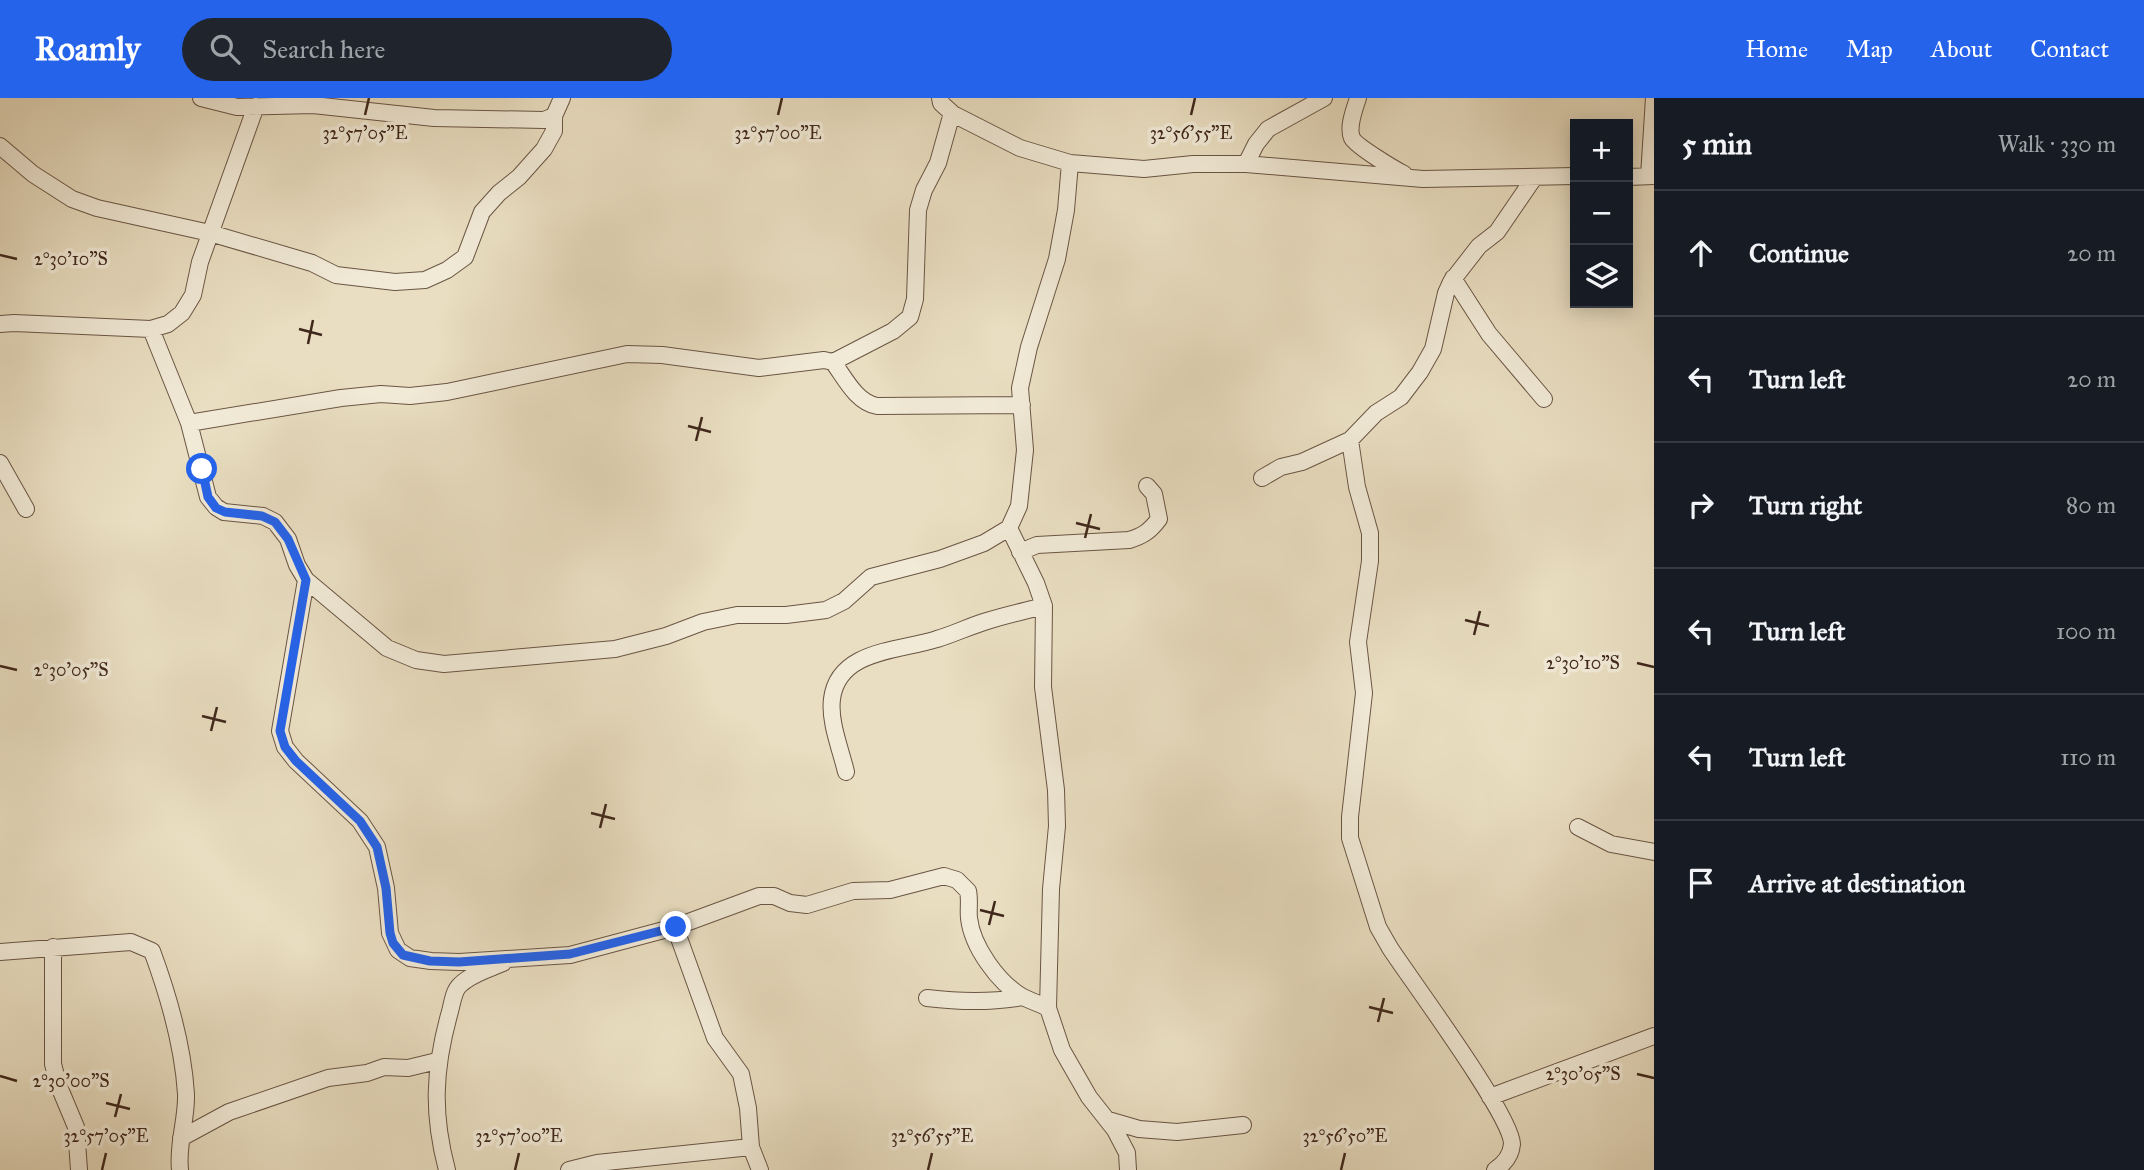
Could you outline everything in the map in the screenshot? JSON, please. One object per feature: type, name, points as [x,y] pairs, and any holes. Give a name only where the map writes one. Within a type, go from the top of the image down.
[{"type":"street","points":[[201,98],[237,107],[345,107],[433,118],[544,120],[554,116]]},
{"type":"street","points":[[0,146],[33,174],[72,199],[97,208],[210,233],[312,262],[336,275],[395,282],[425,280],[447,271],[464,257],[482,212],[544,149],[554,131],[554,116],[562,98]]},
{"type":"street","points":[[940,98],[941,103],[952,113],[1020,149],[1070,163],[1144,169],[1193,164],[1246,164],[1409,177],[1570,176]]},
{"type":"street","points":[[1246,164],[1256,144],[1268,129],[1324,98]]},
{"type":"street","points":[[1358,98],[1351,129],[1352,137],[1358,144],[1409,177]]},
{"type":"street","points":[[1633,177],[1651,176],[1654,98]]},
{"type":"street","points":[[0,324],[151,329],[168,324],[182,313],[193,295],[200,262],[256,106]]},
{"type":"street","points":[[190,423],[341,398],[447,392],[627,354],[662,355],[759,368],[824,360],[834,362],[893,331],[910,317],[915,299],[918,210],[924,190],[938,163],[952,113]]},
{"type":"street","points":[[151,329],[190,423],[208,497],[216,508],[225,512],[262,516],[275,522],[288,539],[306,580],[387,648],[416,660],[444,664],[615,649],[666,636],[703,622],[737,615],[795,614],[826,610],[844,601],[871,577],[940,559],[984,543],[1009,528],[1019,506],[1025,450],[1020,388],[1029,347],[1056,259],[1066,210],[1070,163]]},
{"type":"street","points":[[1262,478],[1281,467],[1302,462],[1350,440],[1376,413],[1401,397],[1433,349],[1446,293],[1453,278],[1479,246],[1497,232],[1534,178]]},
{"type":"street","points":[[1453,278],[1489,334],[1544,398]]},
{"type":"street","points":[[834,362],[860,398],[868,404],[1022,405]]},
{"type":"street","points":[[1350,440],[1357,488],[1370,533],[1370,561],[1358,642],[1364,693],[1350,838],[1378,927],[1490,1097],[1509,1131],[1512,1144],[1509,1156],[1502,1166],[1495,1170]]},
{"type":"street","points":[[0,463],[26,509]]},
{"type":"street","points":[[1020,552],[1037,545],[1129,540],[1142,536],[1151,530],[1159,519],[1154,494],[1147,485]]},
{"type":"street","points":[[1009,528],[1036,583],[1044,606],[1043,687],[1056,790],[1048,1007],[1062,1050],[1089,1097],[1108,1120],[1127,1153],[1128,1170]]},
{"type":"street","points":[[306,580],[280,731],[285,747],[296,761],[360,821],[377,847],[386,888],[390,933],[393,943],[403,955],[430,961],[570,954],[676,927],[759,896],[774,896],[790,903],[807,905],[853,891],[890,890],[944,876],[957,880],[968,891],[973,933],[993,969],[1006,985],[1023,997],[1048,1007]]},
{"type":"street","points":[[846,772],[833,716],[832,698],[847,670],[869,656],[886,650],[932,641],[985,621],[1044,606]]},
{"type":"street","points":[[1578,827],[1611,844],[1654,852]]},
{"type":"street","points":[[676,927],[715,1038],[741,1074],[748,1108],[751,1147],[760,1170]]},
{"type":"street","points":[[0,952],[131,942],[152,951],[171,1005],[180,1049],[186,1096],[180,1170]]},
{"type":"street","points":[[53,947],[52,1064],[76,1127],[79,1170]]},
{"type":"street","points":[[447,1170],[442,1151],[435,1088],[437,1060],[458,986],[474,975],[514,958]]},
{"type":"street","points":[[927,998],[975,1002],[1023,997]]},
{"type":"street","points":[[1490,1097],[1654,1036]]},
{"type":"street","points":[[181,1138],[229,1112],[328,1077],[367,1073],[384,1067],[408,1068],[437,1060]]},
{"type":"street","points":[[1108,1120],[1139,1129],[1177,1132],[1243,1125]]},
{"type":"street","points":[[569,1170],[597,1163],[751,1147]]},
{"type":"route","points":[[202,469],[208,497],[216,508],[225,512],[262,516],[275,522],[288,539],[297,565],[306,580],[280,731],[285,747],[296,761],[360,821],[377,847],[386,888],[390,933],[393,943],[403,955],[430,961],[459,962],[570,954],[676,927]]}]
